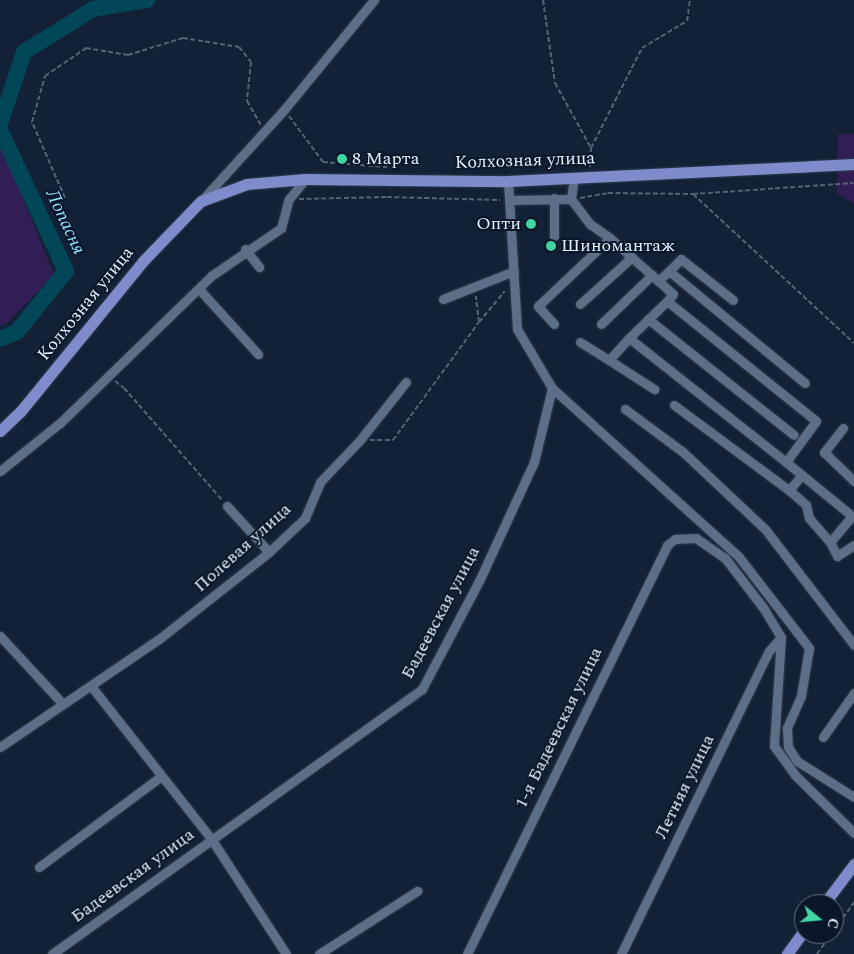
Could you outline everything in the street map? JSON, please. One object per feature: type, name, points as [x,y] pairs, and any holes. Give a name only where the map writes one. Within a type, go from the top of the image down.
[{"type":"main road","name":"Колхозная улица","points":[[0,431],[20,412],[143,261],[201,201],[248,184],[304,179],[508,181],[854,164]]},
{"type":"main road","points":[[832,894],[854,864]]},
{"type":"street","name":"Колхозная улица","points":[[201,201],[283,111],[374,0]]},
{"type":"street","points":[[570,199],[574,178]]},
{"type":"street","points":[[0,471],[60,423],[198,289],[246,249],[281,228],[289,199],[304,179]]},
{"type":"street","points":[[508,181],[517,329],[552,388],[739,557],[809,648],[801,696],[787,728],[788,747],[797,761],[854,798]]},
{"type":"street","points":[[554,198],[554,236]]},
{"type":"street","points":[[510,200],[570,199],[590,224],[610,238],[673,294],[628,338],[609,360]]},
{"type":"street","points":[[554,324],[538,306],[610,238]]},
{"type":"street","points":[[246,249],[259,267]]},
{"type":"street","points":[[580,304],[632,257]]},
{"type":"street","points":[[601,324],[655,278],[669,271],[681,259],[733,300]]},
{"type":"street","points":[[669,271],[805,383]]},
{"type":"street","points":[[443,299],[515,275]]},
{"type":"street","points":[[198,289],[258,354]]},
{"type":"street","points":[[667,301],[816,420],[786,462]]},
{"type":"street","points":[[648,319],[794,435]]},
{"type":"street","points":[[628,338],[852,516],[830,542]]},
{"type":"street","points":[[580,342],[654,389]]},
{"type":"street","name":"Полевая улица","points":[[0,747],[62,703],[91,686],[159,640],[269,552],[305,518],[320,482],[360,440],[406,382]]},
{"type":"street","name":"Бадеевская улица","points":[[52,954],[422,689],[479,581],[534,462],[552,388]]},
{"type":"street","points":[[674,405],[789,490],[806,505],[809,518],[830,542],[837,556],[854,545]]},
{"type":"street","points":[[625,409],[683,452],[765,529],[854,645]]},
{"type":"street","points":[[842,428],[824,452],[854,480]]},
{"type":"street","points":[[789,490],[802,475]]},
{"type":"street","points":[[227,506],[269,552]]},
{"type":"street","name":"1-я Бадеевская улица","points":[[467,954],[667,545],[675,539],[696,538],[725,558],[764,609],[781,637]]},
{"type":"street","points":[[0,636],[62,703]]},
{"type":"street","points":[[781,637],[774,746],[796,776],[854,833]]},
{"type":"street","name":"Летняя улица","points":[[622,954],[769,651],[781,637]]},
{"type":"street","points":[[91,686],[160,777],[212,840],[286,954]]},
{"type":"street","points":[[823,737],[854,693]]},
{"type":"street","points":[[39,868],[160,777]]},
{"type":"street","points":[[319,954],[417,891]]},
{"type":"path","points":[[543,0],[554,83],[592,148]]},
{"type":"path","points":[[589,177],[592,148],[642,48],[687,21],[690,0]]},
{"type":"path","points":[[65,198],[32,122],[45,76],[86,48],[128,55],[183,38],[239,47],[251,62],[247,101],[266,130]]},
{"type":"path","points":[[283,111],[323,162],[388,167]]},
{"type":"path","points":[[570,199],[608,192],[693,194],[854,183]]},
{"type":"path","points":[[693,194],[854,343]]},
{"type":"path","points":[[289,199],[387,197],[510,200]]},
{"type":"path","points":[[360,440],[393,440],[515,275]]},
{"type":"path","points":[[476,288],[479,322]]},
{"type":"path","points":[[108,377],[124,388],[227,506]]},
{"type":"path","points":[[844,916],[854,902]]},
{"type":"shaded area","points":[[838,134],[854,134],[854,204],[837,193]]},
{"type":"shaded area","points":[[0,142],[54,275],[8,322],[0,326]]},
{"type":"waterway","name":"Лопасня","points":[[0,124],[24,52],[93,9],[147,0]]},
{"type":"waterway","name":"Лопасня","points":[[0,130],[66,271],[17,332],[0,339]]},
{"type":"place","name":"8 Марта","points":[[342,159]]},
{"type":"place","name":"Опти","points":[[531,224]]},
{"type":"place","name":"Шиномантаж","points":[[551,246]]}]
